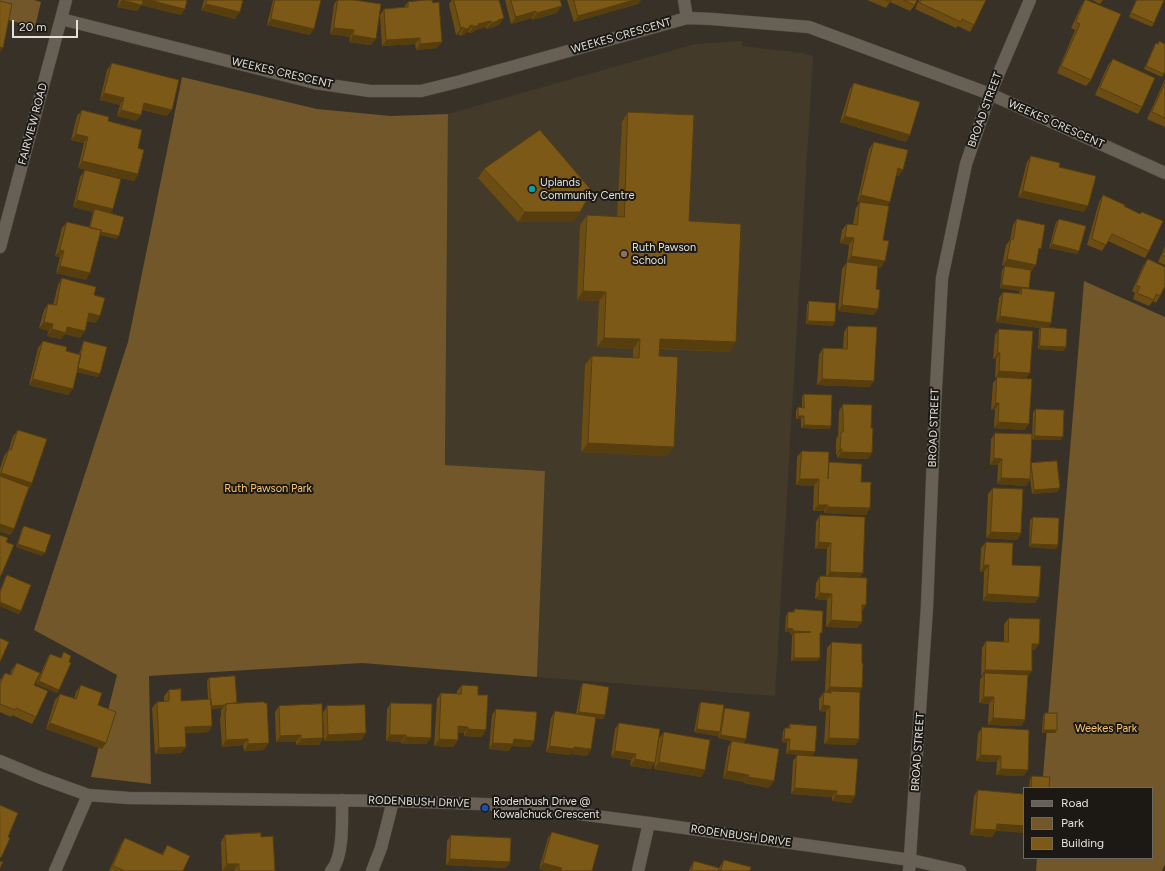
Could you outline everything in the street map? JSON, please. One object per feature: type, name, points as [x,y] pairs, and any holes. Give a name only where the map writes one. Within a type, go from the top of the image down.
[{"type":"street","name":"FAIRVIEW ROAD","points":[[0,247],[66,0]]},
{"type":"street","points":[[684,0],[687,18]]},
{"type":"street","name":"BROAD STREET","points":[[910,865],[927,607],[942,278],[966,164],[990,94],[1030,0]]},
{"type":"street","name":"WEEKES CRESCENT","points":[[61,19],[314,83],[370,90],[421,91],[687,18],[809,27],[990,94],[1165,173]]},
{"type":"street","name":"RODENBUSH DRIVE","points":[[0,761],[88,795],[129,798],[342,800],[510,805],[649,823],[910,865],[960,871]]},
{"type":"street","points":[[55,871],[88,795]]},
{"type":"street","points":[[331,871],[334,868],[340,850],[342,800]]},
{"type":"street","points":[[372,871],[381,848],[393,801]]},
{"type":"street","points":[[638,871],[649,823]]},
{"type":"shaded area","name":"Ruth Pawson School","points":[[742,41],[742,46],[802,53],[813,56],[775,696],[537,677],[545,471],[445,465],[448,114],[695,44]]},
{"type":"green space","points":[[0,0],[34,0],[41,2],[35,27],[0,18]]},
{"type":"green space","name":"Ruth Pawson Park","points":[[182,77],[317,109],[391,116],[448,114],[445,465],[545,471],[537,677],[362,663],[149,676],[151,784],[91,777],[117,675],[34,630],[128,342]]},
{"type":"green space","name":"Weekes Park","points":[[1084,281],[1165,317],[1165,864],[1162,871],[1036,871],[1037,859],[1153,859],[1153,787],[1042,787]]},
{"type":"building","points":[[122,0],[143,0],[142,5]]},
{"type":"building","points":[[150,0],[187,0],[185,9]]},
{"type":"building","points":[[207,0],[243,0],[240,12],[206,4]]},
{"type":"building","points":[[275,0],[321,0],[314,29],[271,19]]},
{"type":"building","points":[[338,0],[354,0],[381,4],[376,39],[353,35],[354,30],[334,28]]},
{"type":"building","points":[[432,0],[433,3],[439,2],[442,42],[420,44],[420,38],[386,40],[384,9],[408,7],[408,2]]},
{"type":"building","points":[[454,0],[499,0],[504,18],[491,23],[491,21],[478,24],[479,25],[473,27],[473,25],[469,26],[470,28],[461,28]]},
{"type":"building","points":[[511,0],[560,0],[562,6],[516,17]]},
{"type":"building","points":[[574,0],[634,0],[578,16]]},
{"type":"building","points":[[904,0],[917,0],[915,5]]},
{"type":"building","points":[[921,0],[986,0],[974,25],[962,19],[961,22],[920,3]]},
{"type":"building","points":[[1085,0],[1121,14],[1091,80],[1061,66],[1080,24],[1076,22]]},
{"type":"building","points":[[1137,0],[1164,0],[1154,23],[1131,13]]},
{"type":"building","points":[[0,1],[12,4],[3,48],[0,47]]},
{"type":"building","points":[[1159,41],[1165,44],[1164,74],[1146,66],[1156,43],[1158,44]]},
{"type":"building","points":[[1113,59],[1155,78],[1142,107],[1100,88]]},
{"type":"building","points":[[112,63],[179,80],[172,110],[144,103],[141,115],[121,110],[124,98],[104,93]]},
{"type":"building","points":[[854,83],[920,102],[910,135],[845,116]]},
{"type":"building","points":[[1165,83],[1165,118],[1152,112]]},
{"type":"building","points":[[82,110],[109,117],[108,121],[142,130],[138,148],[144,150],[138,174],[82,161],[88,137],[76,134]]},
{"type":"building","points":[[628,112],[694,115],[689,221],[741,224],[736,342],[660,339],[659,356],[678,357],[674,447],[588,443],[592,356],[639,358],[640,339],[604,338],[606,292],[583,291],[587,215],[624,217]]},
{"type":"building","name":"Uplands Community Centre","points":[[540,130],[592,191],[580,212],[525,212],[484,169]]},
{"type":"building","points":[[874,142],[908,150],[903,170],[898,168],[890,202],[861,195]]},
{"type":"building","points":[[1031,156],[1060,163],[1059,167],[1096,176],[1088,206],[1023,191]]},
{"type":"building","points":[[85,170],[121,179],[113,209],[77,200]]},
{"type":"building","points":[[1103,195],[1140,214],[1142,212],[1163,221],[1149,251],[1112,234],[1106,245],[1092,239]]},
{"type":"building","points":[[860,202],[889,206],[883,240],[889,241],[885,261],[851,256],[854,238],[845,237],[847,224],[857,225]]},
{"type":"building","points":[[95,209],[124,217],[119,236],[90,228]]},
{"type":"building","points":[[1017,219],[1045,225],[1041,249],[1039,248],[1036,265],[1007,259]]},
{"type":"building","points":[[1059,219],[1086,226],[1079,251],[1052,244]]},
{"type":"building","points":[[67,222],[101,230],[90,273],[60,266],[64,251],[60,250]]},
{"type":"building","points":[[1165,249],[1165,257],[1162,255]]},
{"type":"building","points":[[1148,259],[1165,267],[1165,286],[1160,296],[1156,294],[1154,300],[1137,293],[1140,287],[1136,285]]},
{"type":"building","points":[[847,262],[878,266],[876,289],[880,290],[878,309],[842,305]]},
{"type":"building","points":[[1005,266],[1031,270],[1029,288],[1002,285]]},
{"type":"building","points":[[62,278],[96,287],[94,295],[105,298],[100,316],[89,313],[85,331],[67,327],[66,333],[52,329],[53,324],[44,322],[48,304],[56,305]]},
{"type":"building","points":[[1022,288],[1055,292],[1051,323],[1000,316],[1003,292],[1021,294]]},
{"type":"building","points":[[809,301],[836,303],[835,322],[808,321]]},
{"type":"building","points":[[848,326],[877,327],[874,381],[822,379],[823,348],[847,349]]},
{"type":"building","points":[[1041,327],[1067,329],[1066,347],[1040,346]]},
{"type":"building","points":[[999,329],[1033,331],[1030,373],[999,371]]},
{"type":"building","points":[[43,341],[67,347],[66,351],[81,355],[73,389],[33,379]]},
{"type":"building","points":[[84,341],[107,347],[100,374],[78,368]]},
{"type":"building","points":[[997,377],[1032,379],[1029,424],[998,422],[999,403],[996,403]]},
{"type":"building","points":[[804,394],[832,395],[831,426],[804,425],[804,416],[798,416],[798,407],[804,408]]},
{"type":"building","points":[[843,404],[872,405],[872,453],[841,452]]},
{"type":"building","points":[[1036,409],[1064,410],[1063,437],[1035,436]]},
{"type":"building","points":[[18,430],[47,439],[32,483],[1,473],[9,449],[11,450]]},
{"type":"building","points":[[995,433],[1032,434],[1030,479],[1001,478],[1002,459],[994,458]]},
{"type":"building","points":[[802,451],[829,452],[828,479],[829,462],[862,464],[861,482],[871,482],[870,508],[828,507],[828,505],[818,505],[819,479],[800,479]]},
{"type":"building","points":[[1057,461],[1060,488],[1034,490],[1031,463]]},
{"type":"building","points":[[0,476],[29,487],[14,529],[0,524]]},
{"type":"building","points":[[993,488],[1023,489],[1021,533],[991,532]]},
{"type":"building","points":[[820,515],[865,517],[863,573],[830,572],[831,543],[819,542]]},
{"type":"building","points":[[1033,517],[1059,518],[1058,545],[1031,544]]},
{"type":"building","points":[[24,526],[51,535],[45,553],[18,544]]},
{"type":"building","points":[[0,535],[8,538],[6,542],[14,545],[0,578]]},
{"type":"building","points":[[986,542],[1013,543],[1012,565],[1041,566],[1039,597],[987,594],[989,565],[984,565]]},
{"type":"building","points":[[7,575],[31,585],[21,611],[0,602],[0,593]]},
{"type":"building","points":[[820,576],[867,578],[866,605],[862,605],[862,622],[831,620],[832,594],[820,593]]},
{"type":"building","points":[[795,609],[823,611],[822,633],[820,633],[820,658],[794,658],[794,633],[811,632],[793,631],[793,629],[787,628],[788,612],[794,612]]},
{"type":"building","points":[[1009,618],[1040,619],[1039,644],[1032,644],[1032,671],[985,670],[986,641],[1008,642]]},
{"type":"building","points":[[0,638],[9,642],[0,662]]},
{"type":"building","points":[[832,642],[862,644],[862,688],[830,687]]},
{"type":"building","points":[[64,652],[71,656],[69,662],[71,663],[59,690],[39,681],[50,654],[61,658]]},
{"type":"building","points":[[17,663],[40,673],[34,685],[48,691],[36,717],[16,708],[15,710],[0,704],[0,684],[5,673],[11,675]]},
{"type":"building","points":[[985,673],[1028,675],[1025,720],[993,718],[994,697],[984,697]]},
{"type":"building","points":[[235,676],[237,703],[211,706],[209,678]]},
{"type":"building","points":[[583,683],[609,687],[605,715],[579,712]]},
{"type":"building","points":[[81,685],[102,693],[98,705],[116,712],[106,743],[50,723],[60,694],[76,699]]},
{"type":"building","points":[[462,685],[478,686],[478,695],[488,695],[486,730],[468,729],[468,727],[458,726],[458,740],[439,739],[441,693],[461,694]]},
{"type":"building","points":[[181,689],[181,701],[211,699],[212,726],[185,727],[186,747],[159,748],[157,702],[169,701],[169,690]]},
{"type":"building","points":[[831,691],[860,692],[859,739],[829,738],[830,706],[823,705],[824,692],[831,693]]},
{"type":"building","points":[[701,702],[724,705],[720,732],[697,729]]},
{"type":"building","points":[[267,703],[269,743],[248,744],[248,739],[226,740],[226,704]]},
{"type":"building","points":[[391,703],[432,704],[431,738],[390,735]]},
{"type":"building","points":[[322,704],[323,738],[301,739],[301,735],[280,736],[279,706]]},
{"type":"building","points":[[365,705],[366,733],[328,735],[327,706]]},
{"type":"building","points":[[725,708],[750,712],[746,739],[721,735]]},
{"type":"building","points":[[496,709],[537,712],[534,741],[514,739],[513,744],[493,743]]},
{"type":"building","points":[[555,711],[596,717],[591,749],[574,747],[574,749],[550,746]]},
{"type":"building","points":[[1045,713],[1057,713],[1057,730],[1044,730]]},
{"type":"building","points":[[619,723],[660,729],[655,763],[635,759],[636,754],[615,751]]},
{"type":"building","points":[[790,724],[817,726],[815,752],[789,750],[790,739],[784,739],[785,728],[790,728]]},
{"type":"building","points":[[982,727],[1029,730],[1028,770],[1001,769],[1001,756],[981,755]]},
{"type":"building","points":[[664,732],[710,740],[705,770],[659,762]]},
{"type":"building","points":[[732,741],[779,749],[774,781],[748,777],[749,775],[727,771]]},
{"type":"building","points":[[797,755],[858,759],[855,796],[836,795],[837,791],[795,788]]},
{"type":"building","points":[[1032,776],[1050,777],[1049,787],[1032,787]]},
{"type":"building","points":[[978,790],[1023,794],[1023,826],[997,824],[996,830],[975,829]]},
{"type":"building","points":[[0,805],[18,813],[8,837],[10,838],[1,858],[0,857]]},
{"type":"building","points":[[552,832],[599,845],[592,871],[561,871],[562,868],[543,863]]},
{"type":"building","points":[[261,833],[261,837],[273,836],[275,871],[239,871],[239,864],[227,864],[225,835]]},
{"type":"building","points":[[451,835],[511,838],[510,862],[450,859]]},
{"type":"building","points":[[125,838],[163,855],[167,845],[190,856],[183,871],[125,871],[113,866]]},
{"type":"building","points":[[724,860],[751,867],[750,871],[721,871]]},
{"type":"building","points":[[0,861],[3,862],[0,868]]},
{"type":"building","points":[[694,861],[719,868],[718,871],[692,871]]},
{"type":"place","name":"Uplands Community Centre","points":[[532,189]]},
{"type":"place","name":"Ruth Pawson School","points":[[624,254]]},
{"type":"place","name":"Rodenbush Drive @ Kowalchuck Crescent","points":[[485,808]]}]
